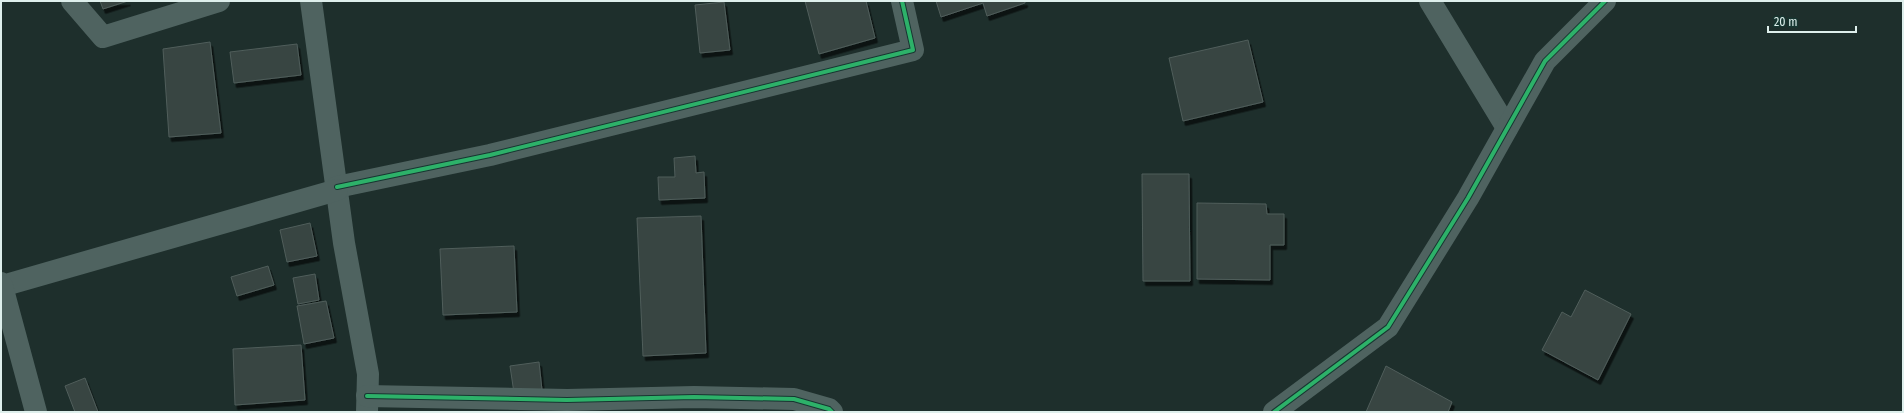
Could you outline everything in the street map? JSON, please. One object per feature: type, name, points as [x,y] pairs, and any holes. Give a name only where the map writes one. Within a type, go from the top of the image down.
[{"type":"street","points":[[72,1],[102,37],[219,1]]},
{"type":"street","points":[[311,1],[344,243],[368,374],[367,404],[694,397],[794,399],[828,409],[832,412]]},
{"type":"street","points":[[36,412],[2,284],[337,189],[490,155],[913,50],[902,1]]},
{"type":"street","points":[[1430,1],[1508,128]]},
{"type":"street","points":[[1274,412],[1388,327],[1468,198],[1545,61],[1605,1]]},
{"type":"building","points":[[100,1],[128,1],[103,9]]},
{"type":"building","points":[[805,1],[866,1],[875,38],[819,54]]},
{"type":"building","points":[[936,1],[1025,1],[1025,3],[987,16],[983,3],[941,17]]},
{"type":"building","points":[[724,2],[730,50],[700,53],[695,5]]},
{"type":"building","points":[[1248,40],[1263,102],[1183,121],[1169,58]]},
{"type":"building","points":[[210,42],[221,133],[169,137],[163,49]]},
{"type":"building","points":[[297,44],[301,75],[234,83],[230,52]]},
{"type":"building","points":[[695,156],[696,173],[704,172],[705,198],[659,200],[658,177],[675,177],[674,158]]},
{"type":"building","points":[[1142,174],[1189,174],[1190,281],[1143,281]]},
{"type":"building","points":[[1197,203],[1266,204],[1267,214],[1284,214],[1284,245],[1270,245],[1270,280],[1197,279]]},
{"type":"building","points":[[701,216],[706,353],[643,356],[637,218]]},
{"type":"building","points":[[310,223],[317,256],[287,262],[280,230]]},
{"type":"building","points":[[514,246],[517,312],[443,315],[440,249]]},
{"type":"building","points":[[268,266],[274,285],[237,296],[231,277]]},
{"type":"building","points":[[315,274],[319,300],[298,304],[293,278]]},
{"type":"building","points":[[1585,290],[1631,314],[1598,380],[1542,350],[1562,312],[1571,317]]},
{"type":"building","points":[[326,301],[334,338],[304,344],[297,306]]},
{"type":"building","points":[[301,345],[305,400],[235,405],[233,349]]},
{"type":"building","points":[[539,362],[542,390],[514,393],[510,366]]},
{"type":"building","points":[[1386,366],[1452,402],[1448,412],[1366,412]]},
{"type":"building","points":[[85,378],[98,412],[75,412],[65,386]]},
{"type":"cycle path","points":[[337,187],[490,155],[913,50],[902,1]]},
{"type":"cycle path","points":[[1274,412],[1388,327],[1468,198],[1545,61],[1605,1]]},
{"type":"cycle path","points":[[367,396],[567,400],[694,397],[794,399],[829,409],[832,412]]}]
